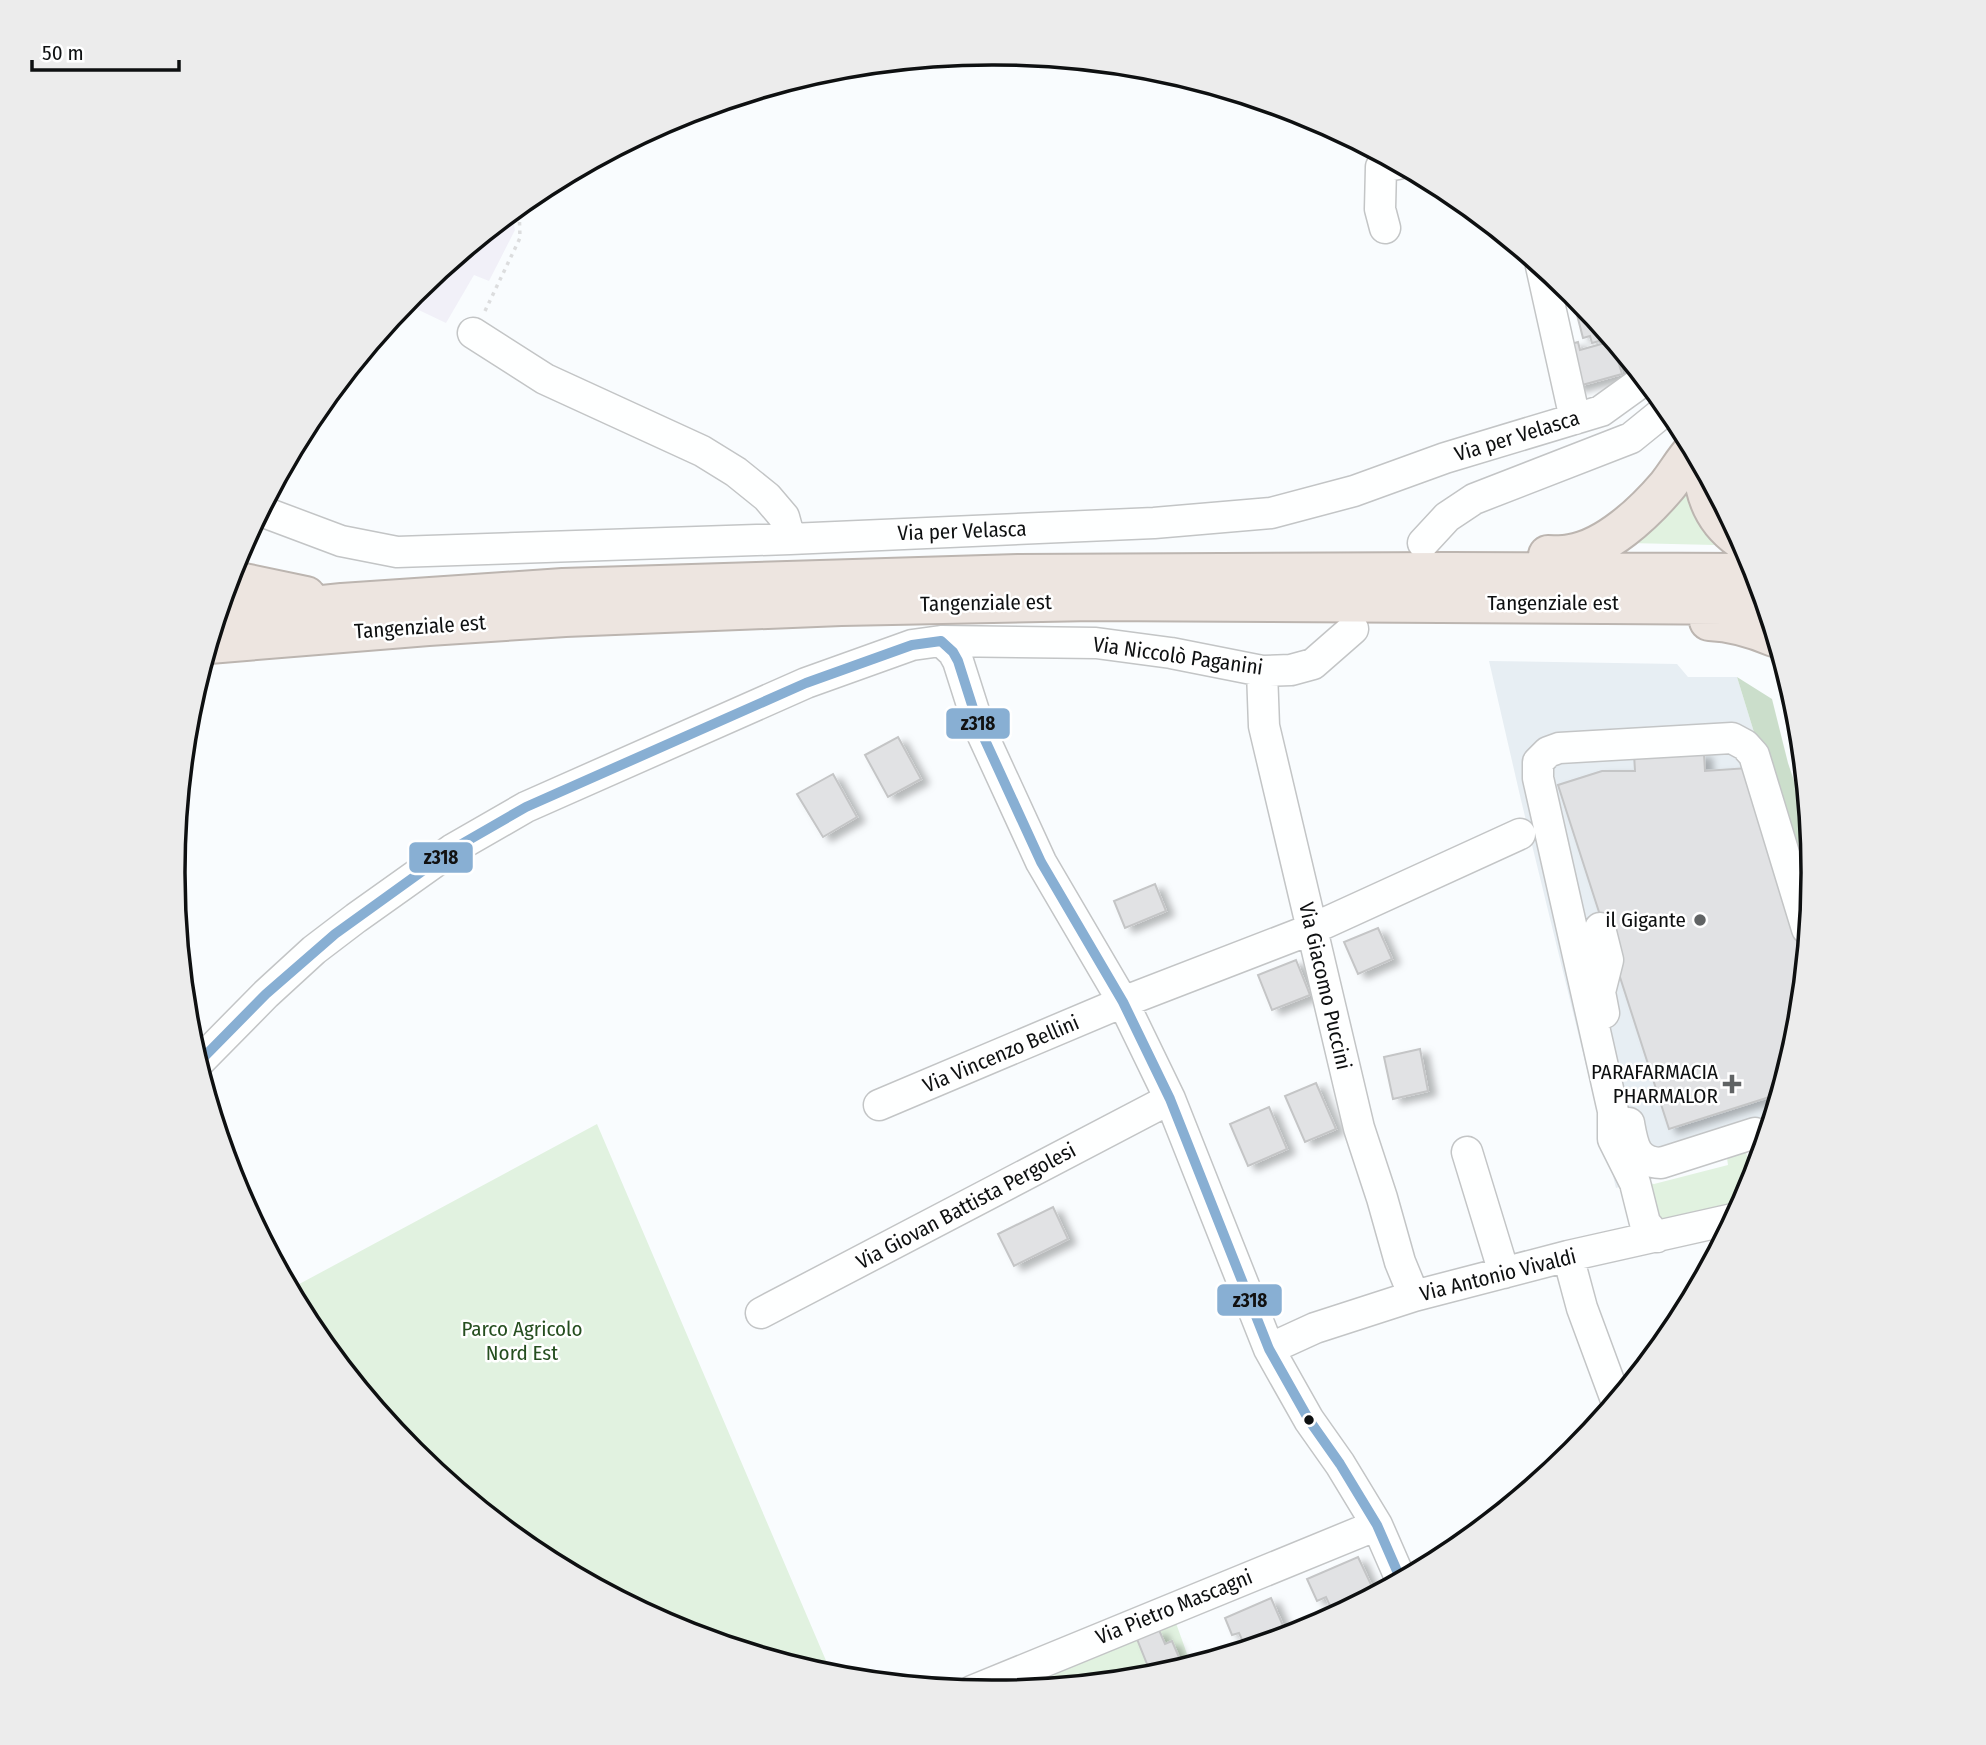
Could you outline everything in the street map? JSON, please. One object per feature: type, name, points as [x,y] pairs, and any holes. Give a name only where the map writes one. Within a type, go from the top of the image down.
[{"type":"highway","points":[[1448,572],[1495,557],[1569,555],[1597,545],[1646,509],[1687,459]]},
{"type":"highway","name":"Tangenziale est","points":[[228,614],[342,603],[563,588],[1018,574],[1743,573]]},
{"type":"highway","points":[[239,583],[342,603]]},
{"type":"highway","name":"Tangenziale est","points":[[219,643],[553,618],[841,606],[1093,601],[1755,605]]},
{"type":"highway","points":[[1603,603],[1636,620],[1723,622],[1764,633]]},
{"type":"street","points":[[1385,166],[1381,167],[1380,209],[1385,228]]},
{"type":"street","points":[[1545,283],[1575,419]]},
{"type":"street","points":[[473,333],[545,379],[702,451],[737,472],[784,517],[790,539]]},
{"type":"street","name":"Via per Velasca","points":[[270,513],[341,541],[397,552],[1154,523],[1271,513],[1354,491],[1445,458],[1601,411],[1637,385]]},
{"type":"street","points":[[1423,543],[1447,517],[1474,499],[1631,438],[1659,415]]},
{"type":"street","name":"Via Niccolò Paganini","points":[[207,1054],[266,994],[335,933],[473,837],[526,807],[806,683],[912,645],[1030,641],[1096,643],[1171,653],[1262,671],[1291,670],[1313,664],[1353,629]]},
{"type":"street","points":[[952,644],[953,662],[979,727],[1041,862],[1123,1002],[1170,1099],[1269,1349],[1308,1420],[1340,1464],[1377,1525],[1397,1572]]},
{"type":"street","name":"Via Giacomo Puccini","points":[[1262,671],[1264,726],[1359,1128],[1400,1262],[1414,1296]]},
{"type":"street","points":[[1657,1237],[1645,1223],[1635,1183],[1613,1139],[1613,1111],[1538,778],[1538,762],[1548,752],[1559,748],[1732,738],[1745,745],[1754,755],[1800,905]]},
{"type":"street","name":"Via Vincenzo Bellini","points":[[879,1105],[1123,1002],[1312,929],[1520,834]]},
{"type":"street","points":[[1600,928],[1608,960],[1600,992],[1637,1152],[1650,1163],[1661,1163],[1757,1134]]},
{"type":"street","name":"Via Giovan Battista Pergolesi","points":[[761,1313],[1170,1099]]},
{"type":"street","points":[[1466,1152],[1504,1273]]},
{"type":"street","name":"Via Antonio Vivaldi","points":[[1269,1349],[1315,1328],[1414,1296],[1567,1256],[1721,1222]]},
{"type":"street","points":[[1567,1256],[1582,1308],[1612,1390]]},
{"type":"street","name":"Via Pietro Mascagni","points":[[997,1680],[1377,1525]]},
{"type":"path","points":[[473,333],[497,290],[520,238],[519,219]]},
{"type":"shaded area","points":[[513,223],[515,230],[489,281],[474,275],[446,323],[415,308],[460,265]]},
{"type":"shaded area","points":[[1489,661],[1677,664],[1688,677],[1737,677],[1801,884],[1794,978],[1785,1030],[1773,1082],[1751,1151],[1616,1188]]},
{"type":"green space","points":[[1686,485],[1720,541],[1715,545],[1629,543]]},
{"type":"green space","points":[[1737,677],[1772,699],[1796,786],[1801,884]]},
{"type":"green space","name":"Parco Agricolo Nord Est","points":[[597,1124],[827,1663],[784,1653],[684,1619],[589,1572],[544,1544],[460,1480],[422,1444],[352,1364],[298,1285]]},
{"type":"green space","points":[[1746,1152],[1748,1159],[1729,1205],[1661,1222],[1640,1181],[1654,1184],[1728,1165],[1727,1158]]},
{"type":"green space","points":[[1172,1612],[1188,1656],[1151,1665],[1046,1679],[1022,1679],[1021,1674]]},
{"type":"building","points":[[1577,315],[1601,341],[1592,343],[1590,336],[1583,338]]},
{"type":"building","points":[[1578,342],[1580,350],[1603,344],[1618,362],[1622,374],[1575,387],[1564,346]]},
{"type":"building","points":[[898,737],[921,779],[888,797],[865,755]]},
{"type":"building","name":"il Gigante","points":[[1634,754],[1704,754],[1705,771],[1748,768],[1799,925],[1785,1030],[1768,1097],[1669,1129],[1558,785],[1602,771],[1635,771]]},
{"type":"building","points":[[833,774],[857,817],[823,837],[797,794]]},
{"type":"building","points":[[1155,884],[1166,911],[1125,928],[1114,901]]},
{"type":"building","points":[[1378,928],[1392,959],[1358,974],[1344,942]]},
{"type":"building","points":[[1296,960],[1310,995],[1272,1010],[1258,975]]},
{"type":"building","points":[[1420,1049],[1428,1091],[1393,1099],[1384,1057]]},
{"type":"building","points":[[1316,1083],[1336,1129],[1305,1142],[1285,1096]]},
{"type":"building","points":[[1269,1107],[1287,1149],[1248,1166],[1230,1124]]},
{"type":"building","points":[[1053,1207],[1068,1239],[1014,1266],[998,1234]]},
{"type":"building","points":[[1358,1557],[1371,1586],[1330,1606],[1326,1597],[1317,1601],[1307,1579]]},
{"type":"building","points":[[1271,1598],[1283,1626],[1242,1640],[1239,1633],[1232,1635],[1225,1618]]},
{"type":"building","points":[[1159,1630],[1165,1644],[1172,1641],[1179,1658],[1148,1666],[1137,1639]]},
{"type":"transit line","name":"z318","points":[[207,1054],[266,994],[335,934],[453,849],[526,807],[806,683],[912,645],[941,641],[958,661],[979,727],[1041,862],[1123,1002],[1170,1099],[1269,1349],[1309,1420],[1340,1464],[1377,1525],[1397,1572]]},
{"type":"place","name":"il Gigante","points":[[1700,920]]},
{"type":"place","name":"PARAFARMACIA PHARMALOR","points":[[1732,1084]]}]
